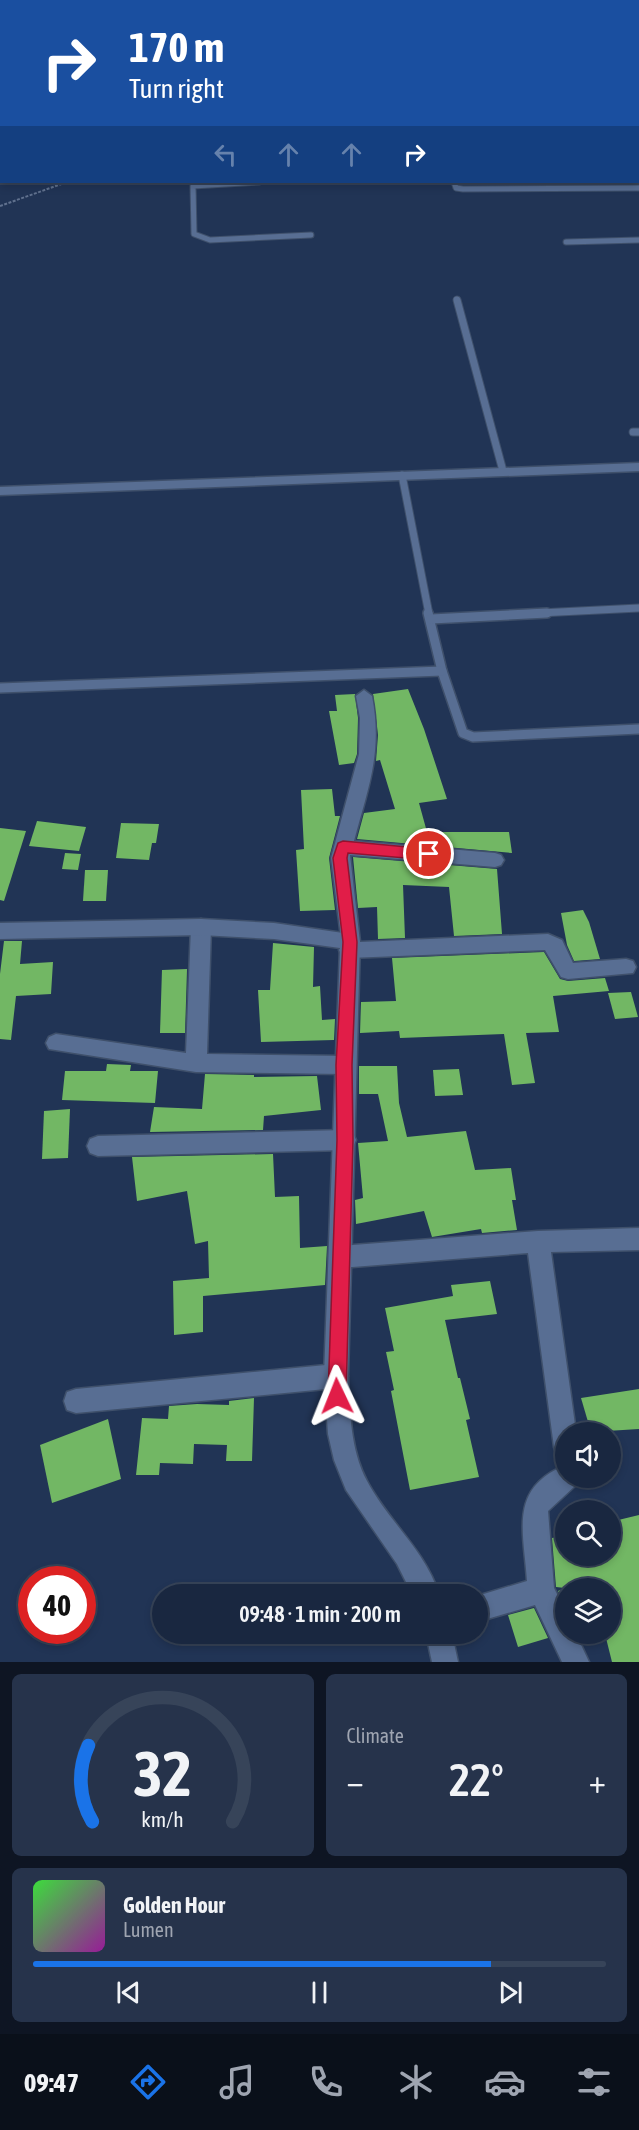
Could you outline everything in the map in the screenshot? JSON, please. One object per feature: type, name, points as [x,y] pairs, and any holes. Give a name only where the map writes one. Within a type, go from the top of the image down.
[{"type":"street","points":[[0,491],[639,467]]},
{"type":"street","points":[[364,696],[368,718],[368,754],[340,858],[350,946],[344,1065],[345,1140],[336,1376],[340,1434],[346,1460],[358,1490],[406,1555],[421,1584]]},
{"type":"street","points":[[343,847],[495,860]]},
{"type":"street","points":[[196,1063],[201,927]]},
{"type":"street","points":[[0,931],[201,927],[274,931],[350,946],[548,942],[555,946],[568,971],[626,967]]},
{"type":"street","points":[[56,1043],[196,1063],[344,1065]]},
{"type":"street","points":[[98,1146],[345,1140]]},
{"type":"street","points":[[340,1257],[538,1242],[639,1239]]},
{"type":"street","points":[[538,1242],[563,1422]]},
{"type":"street","points":[[76,1401],[336,1376]]},
{"type":"street","points":[[555,1486],[542,1497],[535,1508],[541,1590],[576,1662]]},
{"type":"street","points":[[488,1606],[541,1590]]},
{"type":"street","points":[[442,1644],[446,1662]]},
{"type":"lane","points":[[243,183],[194,186],[194,234],[210,240],[311,235]]},
{"type":"lane","points":[[454,183],[456,188],[463,189],[639,188]]},
{"type":"lane","points":[[566,242],[639,240]]},
{"type":"lane","points":[[457,300],[503,471]]},
{"type":"lane","points":[[402,475],[416,558],[442,670],[461,730],[469,737],[639,729]]},
{"type":"lane","points":[[431,619],[639,608]]},
{"type":"lane","points":[[0,688],[442,670]]},
{"type":"path","points":[[0,206],[64,183]]},
{"type":"building","points":[[408,689],[447,799],[419,803],[427,832],[509,832],[512,853],[357,839],[364,813],[395,809],[380,760],[376,761],[378,735],[373,694]]},
{"type":"building","points":[[355,694],[358,718],[357,754],[354,763],[339,765],[329,711],[337,711],[335,695]]},
{"type":"building","points":[[332,789],[335,816],[340,816],[329,858],[335,910],[300,911],[296,850],[304,849],[301,790]]},
{"type":"building","points":[[37,821],[86,827],[79,851],[29,846]]},
{"type":"building","points":[[121,823],[159,824],[156,843],[152,843],[149,860],[116,858]]},
{"type":"building","points":[[0,828],[26,831],[4,901],[0,900]]},
{"type":"building","points":[[65,853],[81,854],[78,870],[62,869]]},
{"type":"building","points":[[353,857],[497,869],[502,934],[454,936],[449,887],[403,885],[405,938],[378,939],[377,907],[358,908]]},
{"type":"building","points":[[85,870],[108,870],[106,901],[83,901]]},
{"type":"building","points":[[583,910],[600,959],[574,961],[567,945],[561,913]]},
{"type":"building","points":[[4,941],[22,941],[20,964],[53,962],[51,994],[16,996],[11,1040],[0,1039],[0,974]]},
{"type":"building","points":[[273,943],[314,947],[313,987],[320,986],[322,1020],[335,1019],[334,1040],[261,1042],[258,990],[270,990]]},
{"type":"building","points":[[544,952],[560,979],[568,981],[605,978],[609,991],[553,996],[559,1032],[526,1033],[535,1083],[512,1085],[504,1034],[400,1038],[399,1031],[360,1033],[361,1002],[396,1001],[392,958]]},
{"type":"building","points":[[187,969],[185,1033],[160,1033],[162,970]]},
{"type":"building","points":[[631,992],[638,1017],[615,1019],[608,993]]},
{"type":"building","points":[[107,1064],[131,1065],[130,1071],[158,1071],[155,1103],[62,1100],[65,1071],[106,1071]]},
{"type":"building","points":[[359,1066],[397,1066],[399,1103],[407,1137],[466,1131],[475,1170],[511,1168],[516,1200],[512,1200],[517,1230],[482,1233],[481,1229],[432,1237],[424,1211],[356,1224],[355,1200],[363,1198],[358,1143],[388,1141],[378,1094],[359,1094]]},
{"type":"building","points":[[459,1069],[463,1095],[435,1096],[433,1070]]},
{"type":"building","points":[[205,1074],[254,1075],[254,1077],[317,1076],[321,1110],[264,1116],[263,1130],[150,1132],[154,1107],[202,1109]]},
{"type":"building","points":[[70,1109],[68,1158],[42,1159],[44,1111]]},
{"type":"building","points":[[273,1154],[275,1197],[299,1196],[300,1248],[327,1246],[325,1285],[203,1296],[203,1332],[174,1335],[173,1281],[209,1278],[208,1241],[195,1244],[187,1191],[137,1201],[132,1157]]},
{"type":"building","points":[[490,1281],[497,1314],[445,1320],[470,1419],[466,1420],[479,1477],[410,1490],[391,1391],[394,1390],[386,1352],[394,1351],[385,1308],[453,1296],[451,1285]]},
{"type":"building","points":[[639,1389],[639,1429],[621,1430],[621,1422],[588,1422],[581,1398]]},
{"type":"building","points":[[254,1398],[252,1461],[226,1461],[227,1445],[194,1444],[193,1464],[160,1463],[159,1475],[136,1475],[142,1418],[168,1419],[169,1406],[229,1405],[229,1401]]},
{"type":"building","points":[[108,1419],[121,1479],[52,1503],[40,1445]]},
{"type":"building","points":[[639,1515],[639,1662],[612,1662],[608,1644],[621,1644],[621,1578],[555,1578],[552,1538],[555,1537],[555,1566],[621,1566],[621,1519]]},
{"type":"building","points":[[534,1608],[548,1638],[518,1647],[508,1615]]},
{"type":"route","points":[[337,1396],[345,1140],[344,1065],[350,942],[340,858],[343,847],[429,854]]}]
